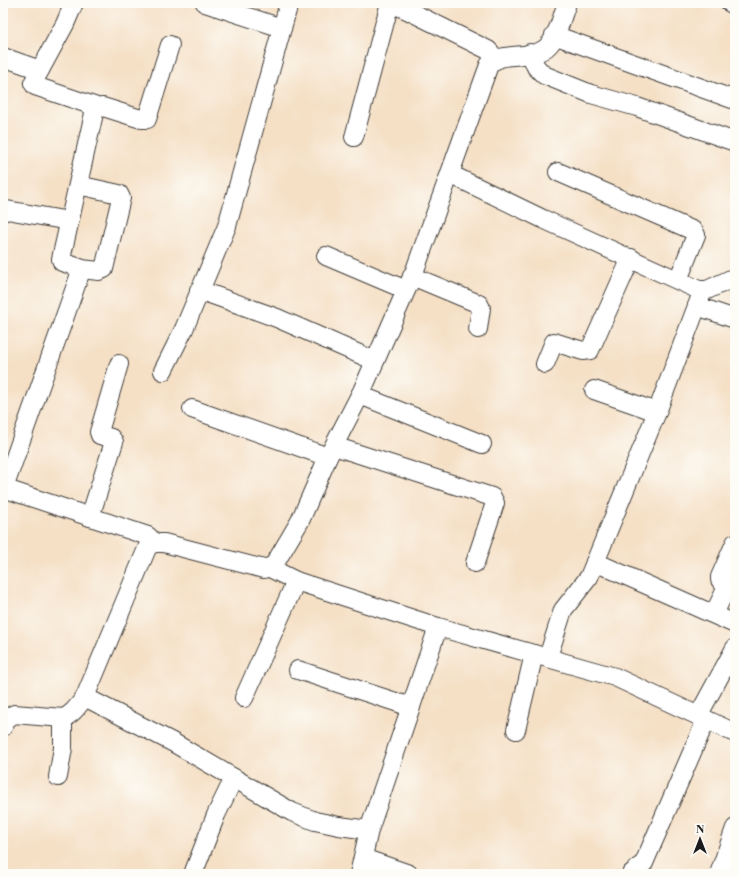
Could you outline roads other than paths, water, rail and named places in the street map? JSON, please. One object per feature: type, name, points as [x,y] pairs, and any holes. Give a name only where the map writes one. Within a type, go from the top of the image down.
[{"type":"street","points":[[74,3],[65,24],[33,83],[35,86],[94,108],[103,107],[141,120],[147,119],[170,45]]},
{"type":"street","points":[[205,3],[282,28]]},
{"type":"street","points":[[163,371],[184,329],[227,226],[289,3]]},
{"type":"street","points":[[354,137],[390,3],[488,50],[496,59]]},
{"type":"street","points":[[3,727],[8,718],[14,714],[63,718],[70,715],[85,697],[148,546],[155,543],[164,543],[264,569],[270,568],[274,565],[300,521],[331,452],[360,395],[409,283],[489,65],[496,59],[539,52],[547,47],[554,35],[567,3]]},
{"type":"street","points":[[730,3],[735,5]]},
{"type":"street","points":[[554,35],[735,100]]},
{"type":"street","points":[[530,53],[536,67],[544,75],[591,94],[637,107],[735,142]]},
{"type":"street","points":[[3,58],[40,70]]},
{"type":"street","points":[[78,185],[119,194],[121,198],[104,269],[98,271],[81,269],[60,261],[94,108]]},
{"type":"street","points":[[558,172],[694,231],[696,235],[678,280]]},
{"type":"street","points":[[450,174],[678,280],[700,298],[735,319]]},
{"type":"street","points":[[3,212],[7,210],[69,221]]},
{"type":"street","points":[[326,256],[479,304],[481,308],[478,329]]},
{"type":"street","points":[[546,364],[554,342],[583,351],[590,350],[631,258]]},
{"type":"street","points":[[81,269],[3,489],[148,536],[155,543]]},
{"type":"street","points":[[516,730],[541,655],[563,610],[584,584],[595,562],[657,412],[700,298],[735,277]]},
{"type":"street","points":[[199,290],[277,318],[375,361]]},
{"type":"street","points":[[90,517],[114,442],[111,438],[100,435],[98,432],[119,364]]},
{"type":"street","points":[[594,390],[657,412]]},
{"type":"street","points":[[360,395],[482,444]]},
{"type":"street","points":[[192,409],[331,452],[492,497],[495,503],[475,563]]},
{"type":"street","points":[[714,614],[727,588],[727,585],[720,580],[720,578],[735,543]]},
{"type":"street","points":[[595,562],[735,624]]},
{"type":"street","points":[[270,568],[296,581],[438,627],[615,677],[735,733]]},
{"type":"street","points":[[244,698],[296,581]]},
{"type":"street","points":[[409,874],[361,866],[369,830],[438,627]]},
{"type":"street","points":[[632,874],[644,863],[702,718],[735,648]]},
{"type":"street","points":[[298,670],[410,707]]},
{"type":"street","points":[[85,697],[174,743],[292,812],[315,821],[369,830]]},
{"type":"street","points":[[58,777],[62,748],[63,718]]},
{"type":"street","points":[[194,874],[216,815],[234,778]]},
{"type":"street","points":[[719,874],[735,828]]}]
